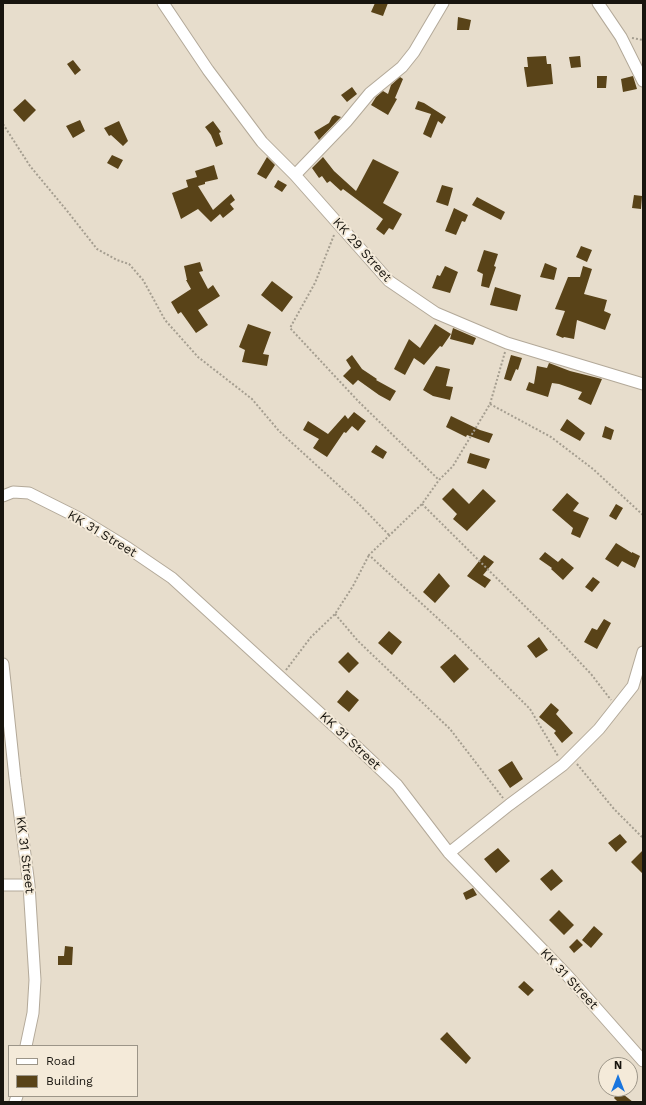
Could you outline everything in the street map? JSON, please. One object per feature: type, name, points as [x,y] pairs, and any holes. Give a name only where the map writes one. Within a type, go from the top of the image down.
[{"type":"street","name":"KK 29 Street","points":[[163,3],[208,70],[262,142],[295,175],[389,281],[436,313],[507,343],[643,384]]},
{"type":"street","points":[[295,175],[346,122],[370,93],[402,67],[414,52],[443,3]]},
{"type":"street","points":[[598,3],[621,37],[643,81]]},
{"type":"street","name":"KK 31 Street","points":[[3,496],[13,492],[29,493],[79,518],[128,548],[172,578],[397,785],[449,853],[566,974],[643,1060]]},
{"type":"street","points":[[449,853],[509,805],[563,765],[599,729],[633,686],[643,652]]},
{"type":"street","name":"KK 31 Street","points":[[3,664],[15,778],[29,885],[35,980],[33,1013],[26,1045]]},
{"type":"street","points":[[3,885],[29,885]]},
{"type":"path","points":[[3,124],[30,166],[97,249],[117,260],[129,264],[143,280],[165,320],[198,357],[252,399],[279,432],[359,504],[389,535]]},
{"type":"path","points":[[338,225],[315,283],[290,328],[358,401],[439,480]]},
{"type":"path","points":[[281,677],[311,637],[335,614],[353,586],[369,555],[422,504],[439,480],[453,466],[490,404],[507,343]]},
{"type":"path","points":[[490,404],[551,437],[594,469],[643,515]]},
{"type":"path","points":[[422,504],[592,674],[616,708]]},
{"type":"path","points":[[369,555],[458,637],[530,709],[563,765]]},
{"type":"path","points":[[335,614],[358,641],[450,729],[509,805]]},
{"type":"path","points":[[571,757],[614,809],[643,838]]},
{"type":"building","points":[[375,3],[388,3],[383,16],[371,12]]},
{"type":"building","points":[[458,17],[471,20],[469,30],[457,30]]},
{"type":"building","points":[[546,56],[547,64],[551,64],[553,84],[527,87],[524,67],[528,67],[527,57]]},
{"type":"building","points":[[580,56],[581,67],[571,68],[569,57]]},
{"type":"building","points":[[73,60],[81,70],[75,75],[67,64]]},
{"type":"building","points":[[597,76],[607,76],[606,88],[597,88]]},
{"type":"building","points":[[633,76],[637,89],[623,92],[621,79]]},
{"type":"building","points":[[400,77],[403,79],[395,98],[397,99],[388,115],[371,105],[376,97],[383,91],[388,94],[391,85]]},
{"type":"building","points":[[352,87],[357,94],[347,102],[341,95]]},
{"type":"building","points":[[25,99],[36,110],[24,122],[13,110]]},
{"type":"building","points":[[418,101],[424,103],[446,117],[442,124],[438,121],[431,138],[423,134],[431,114],[415,109]]},
{"type":"building","points":[[335,115],[341,117],[319,140],[314,132],[329,123]]},
{"type":"building","points":[[80,120],[85,131],[73,138],[66,126]]},
{"type":"building","points":[[119,121],[128,141],[123,146],[111,135],[109,136],[104,128]]},
{"type":"building","points":[[213,121],[221,132],[219,133],[223,144],[216,147],[211,135],[205,127]]},
{"type":"building","points":[[112,155],[123,160],[118,169],[107,163]]},
{"type":"building","points":[[267,157],[275,165],[266,179],[257,174]]},
{"type":"building","points":[[323,157],[334,171],[356,191],[373,159],[399,172],[383,203],[402,214],[393,230],[389,228],[384,235],[376,229],[383,219],[343,189],[341,191],[330,181],[327,183],[322,176],[319,178],[312,168]]},
{"type":"building","points":[[214,165],[218,179],[205,182],[205,184],[198,186],[213,210],[231,194],[235,200],[230,204],[234,209],[223,218],[220,214],[211,222],[198,209],[181,219],[172,193],[188,187],[186,180],[197,177],[195,171]]},
{"type":"building","points":[[278,180],[287,185],[282,192],[274,187]]},
{"type":"building","points":[[442,185],[453,188],[448,206],[436,202]]},
{"type":"building","points":[[634,195],[642,196],[641,209],[632,208]]},
{"type":"building","points":[[477,197],[505,212],[501,220],[472,205]]},
{"type":"building","points":[[454,208],[468,215],[465,222],[462,221],[456,235],[445,231]]},
{"type":"building","points":[[581,246],[592,250],[587,262],[576,257]]},
{"type":"building","points":[[484,250],[498,254],[494,266],[496,267],[489,288],[481,286],[483,274],[477,271]]},
{"type":"building","points":[[200,262],[203,271],[199,272],[208,289],[213,285],[220,296],[198,310],[208,325],[196,333],[181,312],[178,314],[171,302],[191,289],[186,280],[184,266]]},
{"type":"building","points":[[545,263],[557,268],[554,280],[540,277]]},
{"type":"building","points":[[445,266],[458,272],[450,293],[432,288],[437,275],[440,276]]},
{"type":"building","points":[[583,266],[592,269],[584,294],[607,300],[604,311],[611,314],[605,330],[577,320],[574,339],[563,338],[556,335],[565,311],[555,309],[568,277],[580,277]]},
{"type":"building","points":[[272,281],[293,297],[282,312],[261,295]]},
{"type":"building","points":[[495,287],[521,295],[517,311],[490,305]]},
{"type":"building","points":[[248,324],[271,332],[263,354],[269,355],[267,366],[242,362],[245,350],[239,347]]},
{"type":"building","points":[[435,324],[451,334],[442,347],[440,346],[424,365],[414,358],[405,375],[394,369],[409,339],[420,348]]},
{"type":"building","points":[[453,328],[476,338],[473,345],[450,339]]},
{"type":"building","points":[[352,355],[362,369],[377,379],[376,380],[396,391],[390,401],[358,380],[353,385],[343,376],[351,368],[346,360]]},
{"type":"building","points":[[511,355],[522,358],[518,370],[516,369],[511,381],[504,379]]},
{"type":"building","points":[[549,363],[570,371],[602,379],[591,405],[578,399],[582,392],[559,384],[552,383],[548,397],[526,390],[529,382],[534,384],[537,366],[547,368]]},
{"type":"building","points":[[436,366],[450,369],[446,386],[453,387],[450,400],[433,396],[423,390]]},
{"type":"building","points":[[354,412],[366,421],[358,431],[352,426],[346,433],[344,432],[327,457],[313,448],[319,439],[303,430],[308,421],[328,434],[345,415],[348,419]]},
{"type":"building","points":[[451,416],[480,430],[493,434],[489,443],[467,435],[466,437],[446,427]]},
{"type":"building","points":[[567,419],[585,433],[580,441],[560,430]]},
{"type":"building","points":[[605,426],[614,430],[611,440],[602,437]]},
{"type":"building","points":[[376,445],[387,452],[383,459],[371,452]]},
{"type":"building","points":[[470,453],[490,459],[486,469],[467,463]]},
{"type":"building","points":[[453,488],[469,504],[483,489],[496,501],[467,531],[453,519],[457,514],[442,499]]},
{"type":"building","points":[[567,493],[579,503],[573,511],[589,518],[580,538],[571,534],[573,528],[552,510]]},
{"type":"building","points":[[616,504],[623,508],[616,520],[609,516]]},
{"type":"building","points":[[616,543],[640,556],[635,568],[622,561],[618,567],[605,559]]},
{"type":"building","points":[[545,552],[558,562],[562,558],[574,568],[563,580],[551,569],[552,568],[539,559]]},
{"type":"building","points":[[484,555],[494,562],[483,575],[491,580],[485,588],[467,576]]},
{"type":"building","points":[[439,573],[450,586],[435,603],[423,592]]},
{"type":"building","points":[[593,577],[600,582],[592,592],[585,587]]},
{"type":"building","points":[[604,619],[611,623],[597,649],[584,642],[592,628],[597,630]]},
{"type":"building","points":[[389,631],[402,642],[392,655],[378,643]]},
{"type":"building","points":[[539,637],[548,650],[536,658],[527,646]]},
{"type":"building","points":[[348,652],[359,663],[349,673],[338,662]]},
{"type":"building","points":[[455,654],[469,669],[454,683],[440,667]]},
{"type":"building","points":[[347,690],[359,700],[349,712],[337,702]]},
{"type":"building","points":[[551,703],[559,710],[556,714],[573,733],[562,743],[554,733],[556,731],[539,717]]},
{"type":"building","points":[[512,761],[523,779],[510,788],[498,770]]},
{"type":"building","points":[[620,834],[627,842],[616,852],[608,843]]},
{"type":"building","points":[[498,848],[510,861],[496,873],[484,859]]},
{"type":"building","points":[[643,850],[643,874],[631,862]]},
{"type":"building","points":[[552,869],[563,881],[551,891],[540,879]]},
{"type":"building","points":[[473,888],[477,895],[466,900],[463,893]]},
{"type":"building","points":[[559,910],[574,925],[564,935],[549,920]]},
{"type":"building","points":[[594,926],[603,934],[591,948],[582,940]]},
{"type":"building","points":[[577,939],[583,945],[574,953],[569,947]]},
{"type":"building","points":[[65,946],[73,947],[72,965],[58,965],[58,956],[64,956]]},
{"type":"building","points":[[524,981],[534,990],[528,996],[518,987]]},
{"type":"building","points":[[447,1032],[471,1058],[466,1064],[440,1039]]},
{"type":"building","points":[[627,1097],[633,1102],[618,1102],[614,1098]]}]
